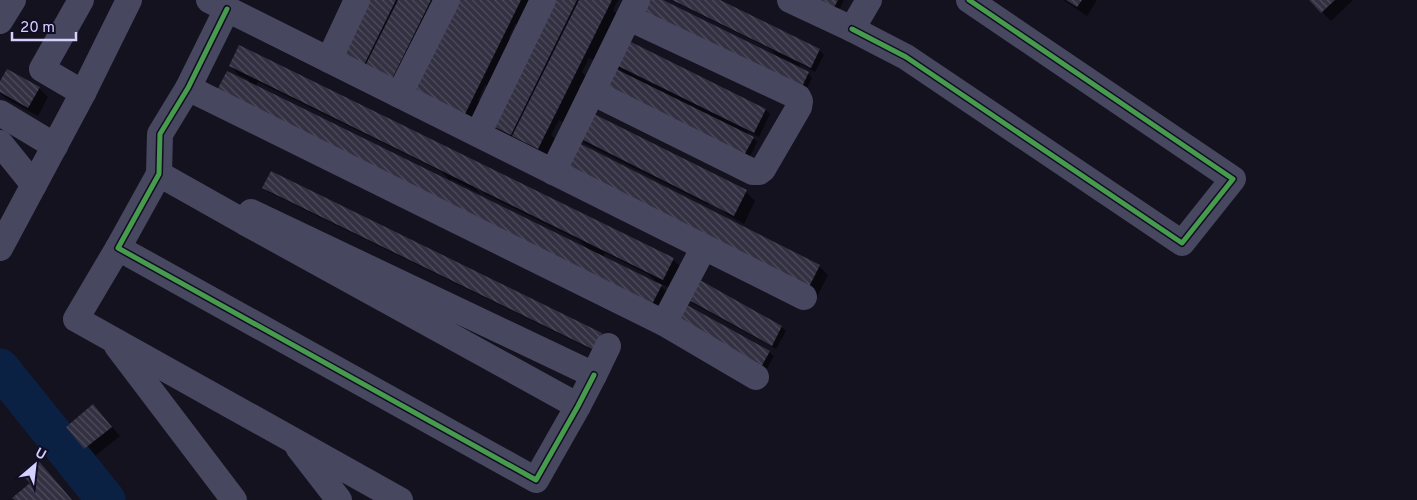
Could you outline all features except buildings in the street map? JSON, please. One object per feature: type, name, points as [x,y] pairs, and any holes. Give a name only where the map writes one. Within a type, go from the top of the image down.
[{"type":"street","points":[[0,21],[13,0]]},
{"type":"street","points":[[81,0],[42,69],[83,93]]},
{"type":"street","points":[[329,60],[357,0]]},
{"type":"street","points":[[399,95],[447,0]]},
{"type":"street","points":[[478,134],[543,0]]},
{"type":"street","points":[[790,0],[906,57],[1182,243],[1233,179],[970,0]]},
{"type":"street","points":[[852,29],[870,0]]},
{"type":"street","points":[[0,248],[83,93],[122,3]]},
{"type":"street","points":[[400,500],[76,318],[118,248],[158,174],[160,134],[188,88],[218,4],[804,296]]},
{"type":"street","points":[[553,172],[592,92],[633,9],[798,96],[800,101],[799,106],[763,168],[759,172],[753,172],[592,92]]},
{"type":"street","points":[[188,88],[664,323],[756,377]]},
{"type":"street","points":[[0,113],[55,146]]},
{"type":"street","points":[[0,143],[34,185]]},
{"type":"street","points":[[158,174],[578,406]]},
{"type":"street","points":[[246,223],[252,212],[594,375]]},
{"type":"street","points":[[664,323],[704,247]]},
{"type":"street","points":[[118,248],[531,490],[578,406],[608,346]]},
{"type":"street","points":[[110,337],[234,500]]},
{"type":"street","points":[[291,439],[339,500]]},
{"type":"waterway","points":[[0,368],[106,500]]},
{"type":"cycle path","points":[[852,29],[906,57],[1182,243],[1233,179],[969,0]]},
{"type":"cycle path","points":[[227,9],[188,88],[160,134],[159,174],[118,248],[536,480],[594,375]]}]
